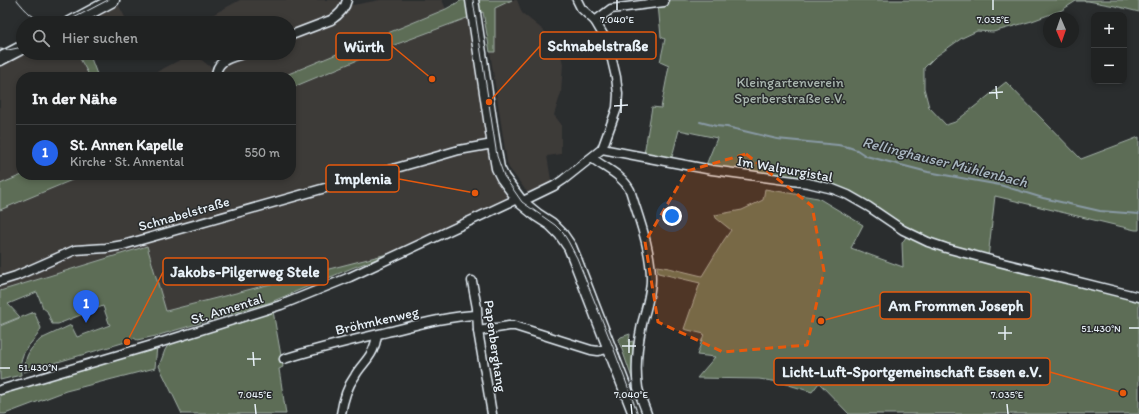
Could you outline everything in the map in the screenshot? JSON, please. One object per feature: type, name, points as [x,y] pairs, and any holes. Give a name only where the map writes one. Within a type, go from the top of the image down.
[{"type":"main road","points":[[83,16],[113,0]]},
{"type":"main road","points":[[472,0],[498,168],[503,178],[519,200],[551,224],[566,241],[575,259],[635,414]]},
{"type":"main road","points":[[0,59],[16,51]]},
{"type":"street","points":[[296,33],[336,17],[344,9],[347,0]]},
{"type":"street","points":[[519,200],[554,186],[602,149],[617,108],[618,94],[616,77],[605,38],[595,21],[581,8],[577,0]]},
{"type":"street","points":[[595,21],[611,10],[618,8],[664,2]]},
{"type":"street","points":[[216,72],[220,62],[226,60]]},
{"type":"street","name":"Schnabelstraße","points":[[0,281],[16,276],[75,250],[106,248],[123,245],[428,158],[458,150],[494,144]]},
{"type":"street","name":"Im Walpurgistal","points":[[602,149],[712,170],[808,183],[833,189],[848,195],[907,232],[928,242],[976,256],[1139,297]]},
{"type":"street","points":[[592,158],[619,176],[627,185],[637,210],[648,250],[651,280],[638,348],[637,363],[638,387],[647,414]]},
{"type":"street","name":"St. Annental","points":[[0,390],[281,305],[350,277],[519,200]]},
{"type":"street","name":"Papenberghang","points":[[472,281],[477,308],[478,332],[492,414]]},
{"type":"street","name":"Bröhmkenweg","points":[[284,359],[326,346],[465,316],[477,315]]},
{"type":"street","points":[[478,332],[515,326],[591,350],[598,351],[610,348]]},
{"type":"street","points":[[341,414],[347,390],[354,376],[372,352],[377,335]]},
{"type":"highlighted area","points":[[746,154],[812,206],[824,271],[807,345],[723,352],[658,322],[645,242],[687,171]]},
{"type":"shaded area","points":[[116,0],[124,16],[87,16]]},
{"type":"shaded area","points":[[240,0],[339,0],[341,2],[353,5],[380,0],[442,0],[446,9],[294,72],[157,72],[180,60],[202,60],[213,69],[225,60],[296,60],[296,16],[212,15]]},
{"type":"shaded area","points":[[512,0],[517,0],[522,13],[558,42],[563,64],[561,93],[554,115],[561,124],[561,154],[547,156],[552,186],[530,196],[509,168],[507,162],[490,52],[495,51],[495,8]]},
{"type":"shaded area","points":[[473,16],[495,159],[516,199],[402,253],[165,311],[147,246],[0,291],[0,210],[72,180],[296,180],[296,86],[389,47]]},
{"type":"shaded area","points":[[16,55],[16,60],[81,60],[87,72],[16,72],[16,177],[0,184],[0,59]]},
{"type":"green space","points":[[462,0],[512,0],[495,8],[495,52],[490,52],[483,12],[389,47],[296,86],[296,72],[293,72],[446,9]]},
{"type":"green space","name":"Kleingartenverein Sperberstraße e.V.","points":[[670,0],[1139,0],[1139,12],[1088,1],[1076,1],[1057,12],[1043,12],[1043,17],[1032,21],[993,32],[977,31],[962,38],[935,57],[924,68],[924,88],[929,107],[946,125],[955,122],[1006,82],[1081,159],[1139,137],[1139,230],[995,196],[988,258],[948,246],[911,232],[866,201],[839,187],[817,181],[706,165],[717,138],[679,130],[672,157],[670,158],[644,154],[652,107],[661,108],[669,66],[660,62],[665,39],[661,37],[658,4],[667,3]]},
{"type":"green space","points":[[81,60],[92,60],[96,72],[87,72]]},
{"type":"green space","points":[[16,177],[16,180],[72,180],[0,210],[0,184]]},
{"type":"green space","points":[[765,189],[818,198],[863,225],[851,248],[903,267],[902,243],[908,234],[1139,298],[1139,414],[849,414],[819,383],[812,392],[779,382],[759,379],[697,378],[715,357],[697,355],[704,334],[684,329],[700,283],[658,273],[657,266],[702,276],[731,230],[716,218],[715,215],[742,210],[763,200]]},
{"type":"green space","points":[[147,246],[166,311],[395,252],[352,268],[271,302],[156,336],[137,340],[134,338],[129,341],[24,372],[29,352],[42,338],[71,325],[77,337],[110,325],[103,306],[58,324],[52,324],[47,311],[43,308],[37,292],[8,304],[20,317],[0,325],[0,291]]},
{"type":"green space","points":[[273,311],[283,367],[279,369],[286,414],[182,414],[159,366],[165,350],[170,342]]},
{"type":"green space","points":[[34,312],[41,328],[38,335],[27,347],[23,355],[20,366],[21,375],[0,380],[0,326]]},
{"type":"green space","points":[[630,334],[629,342],[633,341],[633,381],[619,341],[621,337]]},
{"type":"green space","points":[[157,346],[155,368],[66,391],[5,414],[0,414],[0,393]]},
{"type":"waterway","name":"Rellinghauser Mühlenbach","points":[[700,122],[777,139],[848,147],[857,150],[866,156],[928,172],[1000,185],[1043,198],[1100,211],[1139,214]]},
{"type":"tram line","points":[[17,0],[34,16]]},
{"type":"tram line","points":[[78,16],[108,0]]},
{"type":"tram line","points":[[473,0],[497,156],[504,176],[522,202],[555,225],[568,241],[577,258],[638,414]]},
{"type":"tram line","points":[[0,49],[8,50],[16,48]]},
{"type":"place","name":"Würth","points":[[432,79]]},
{"type":"place","name":"Schnabelstraße","points":[[489,102]]},
{"type":"place","name":"Implenia","points":[[475,193]]},
{"type":"place","name":"Am Frommen Joseph","points":[[821,321]]},
{"type":"place","name":"St. Annen Kapelle","points":[[86,323]]},
{"type":"place","name":"Jakobs-Pilgerweg Stele","points":[[127,342]]},
{"type":"place","name":"Licht-Luft-Sportgemeinschaft Essen e.V.","points":[[1123,393]]}]
